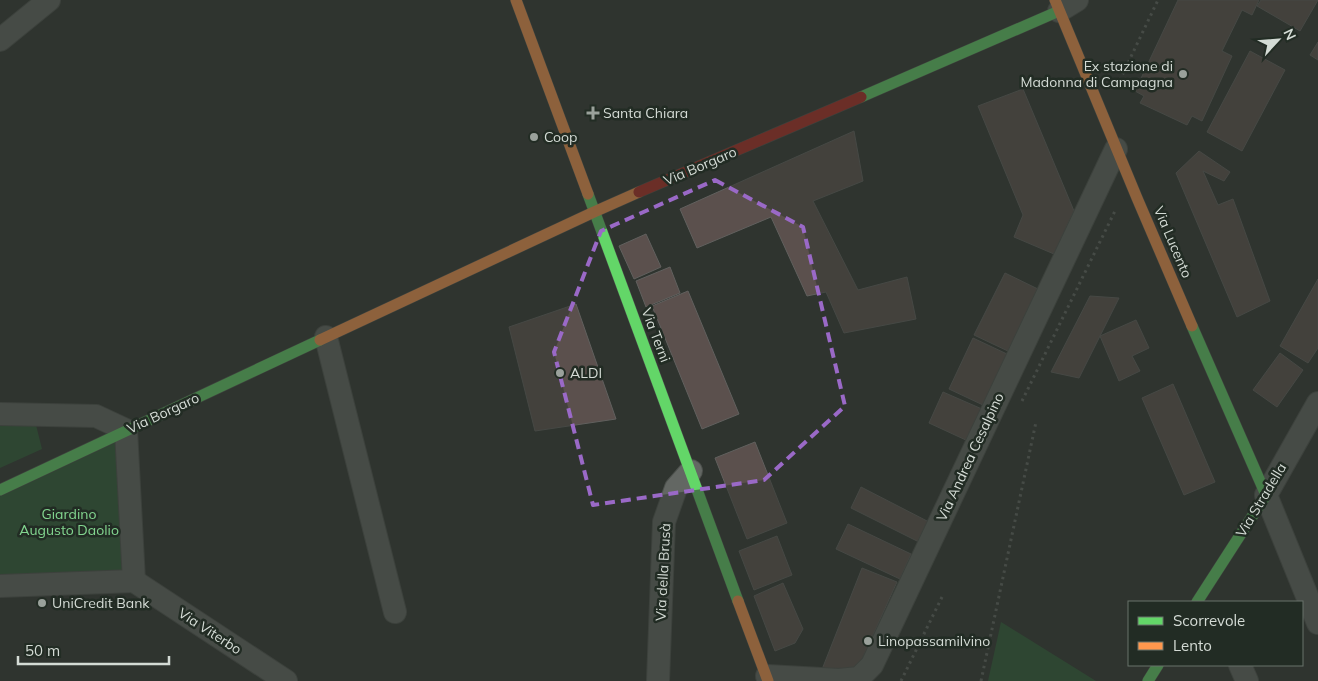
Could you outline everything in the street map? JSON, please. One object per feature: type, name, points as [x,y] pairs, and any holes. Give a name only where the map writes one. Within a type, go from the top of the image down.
[{"type":"street","points":[[0,40],[50,0]]},
{"type":"street","name":"Via Terni","points":[[516,0],[768,678]]},
{"type":"street","name":"Via Borgaro","points":[[0,490],[594,212],[1064,4]]},
{"type":"street","name":"Via Lucento","points":[[1064,4],[1116,149],[1266,495]]},
{"type":"street","name":"Via Andrea Cesalpino","points":[[768,678],[839,680],[859,678],[872,665],[1116,149]]},
{"type":"street","points":[[326,337],[395,612]]},
{"type":"street","name":"Via Stradella","points":[[1202,600],[1266,495],[1318,403]]},
{"type":"street","points":[[0,414],[96,416],[126,430],[134,581],[0,586]]},
{"type":"street","name":"Via della Brusà","points":[[658,681],[664,522],[676,488],[691,470]]},
{"type":"street","points":[[1266,495],[1318,622]]},
{"type":"street","name":"Via Viterbo","points":[[134,581],[271,677]]},
{"type":"street","points":[[1148,681],[1157,666]]},
{"type":"street","points":[[1240,666],[1247,681]]},
{"type":"path","points":[[1114,92],[1158,0]]},
{"type":"path","points":[[981,681],[1036,422]]},
{"type":"path","points":[[901,681],[942,597]]},
{"type":"highlighted area","points":[[715,180],[803,227],[845,406],[764,480],[593,505],[554,352],[601,231]]},
{"type":"green space","points":[[0,420],[35,421],[42,449],[0,468]]},
{"type":"green space","name":"Giardino Augusto Daolio","points":[[120,437],[126,575],[0,580],[0,495]]},
{"type":"green space","points":[[1001,622],[1096,681],[988,681]]},
{"type":"building","name":"Ex stazione di Madonna di Campagna","points":[[1178,0],[1259,0],[1252,15],[1242,10],[1222,51],[1232,56],[1202,121],[1192,116],[1187,125],[1140,103],[1144,96],[1135,91]]},
{"type":"building","points":[[1261,0],[1318,0],[1300,31],[1257,6]]},
{"type":"building","points":[[1318,42],[1318,60],[1310,55]]},
{"type":"building","points":[[1250,51],[1285,70],[1242,151],[1207,132]]},
{"type":"building","points":[[1023,89],[1074,211],[1054,254],[1014,237],[1023,215],[978,106]]},
{"type":"building","points":[[854,131],[863,181],[813,201],[858,290],[907,277],[916,319],[844,333],[826,292],[807,296],[771,217],[697,248],[680,209]]},
{"type":"building","points":[[1199,151],[1230,172],[1224,181],[1203,171],[1218,205],[1233,199],[1270,301],[1237,317],[1176,173]]},
{"type":"building","points":[[646,234],[661,267],[634,279],[619,246]]},
{"type":"building","points":[[670,267],[680,293],[646,307],[636,281]]},
{"type":"building","points":[[1005,273],[1040,290],[1010,352],[974,335]]},
{"type":"building","points":[[1318,279],[1318,348],[1308,363],[1280,346]]},
{"type":"building","points":[[688,291],[739,414],[702,429],[652,306]]},
{"type":"building","points":[[1090,296],[1119,298],[1079,378],[1051,372]]},
{"type":"building","name":"ALDI","points":[[576,304],[616,419],[535,431],[509,327]]},
{"type":"building","points":[[1136,320],[1149,348],[1132,356],[1140,371],[1119,381],[1100,336]]},
{"type":"building","points":[[973,338],[1007,354],[983,405],[949,389]]},
{"type":"building","points":[[1280,353],[1303,370],[1277,407],[1253,390]]},
{"type":"building","points":[[1173,384],[1215,482],[1184,495],[1142,398]]},
{"type":"building","points":[[943,392],[982,409],[968,441],[929,423]]},
{"type":"building","points":[[755,442],[787,523],[747,539],[715,458]]},
{"type":"building","points":[[861,487],[929,522],[919,542],[851,508]]},
{"type":"building","points":[[848,524],[911,554],[900,579],[836,549]]},
{"type":"building","points":[[777,536],[792,575],[754,590],[739,551]]},
{"type":"building","points":[[862,568],[897,582],[856,673],[821,672]]},
{"type":"building","points":[[783,583],[803,629],[795,643],[775,651],[754,596]]},
{"type":"traffic: fast","points":[[861,97],[1059,11]]},
{"type":"traffic: fast","points":[[588,194],[738,601]]},
{"type":"traffic: fast","points":[[1192,326],[1266,495],[1198,601]]},
{"type":"traffic: fast","points":[[0,490],[320,340]]},
{"type":"traffic: fast","points":[[1148,681],[1157,666]]},
{"type":"traffic: slow","points":[[516,0],[588,194]]},
{"type":"traffic: slow","points":[[1055,0],[1192,326]]},
{"type":"traffic: slow","points":[[320,340],[639,192]]},
{"type":"traffic: slow","points":[[738,601],[768,681]]},
{"type":"traffic: jam","points":[[639,192],[861,97]]},
{"type":"place","name":"Ex stazione di Madonna di Campagna","points":[[1183,74]]},
{"type":"place","name":"Santa Chiara","points":[[593,113]]},
{"type":"place","name":"Coop","points":[[534,137]]},
{"type":"place","name":"ALDI","points":[[560,373]]},
{"type":"place","name":"UniCredit Bank","points":[[42,603]]},
{"type":"place","name":"Linopassamilvino","points":[[868,641]]}]
